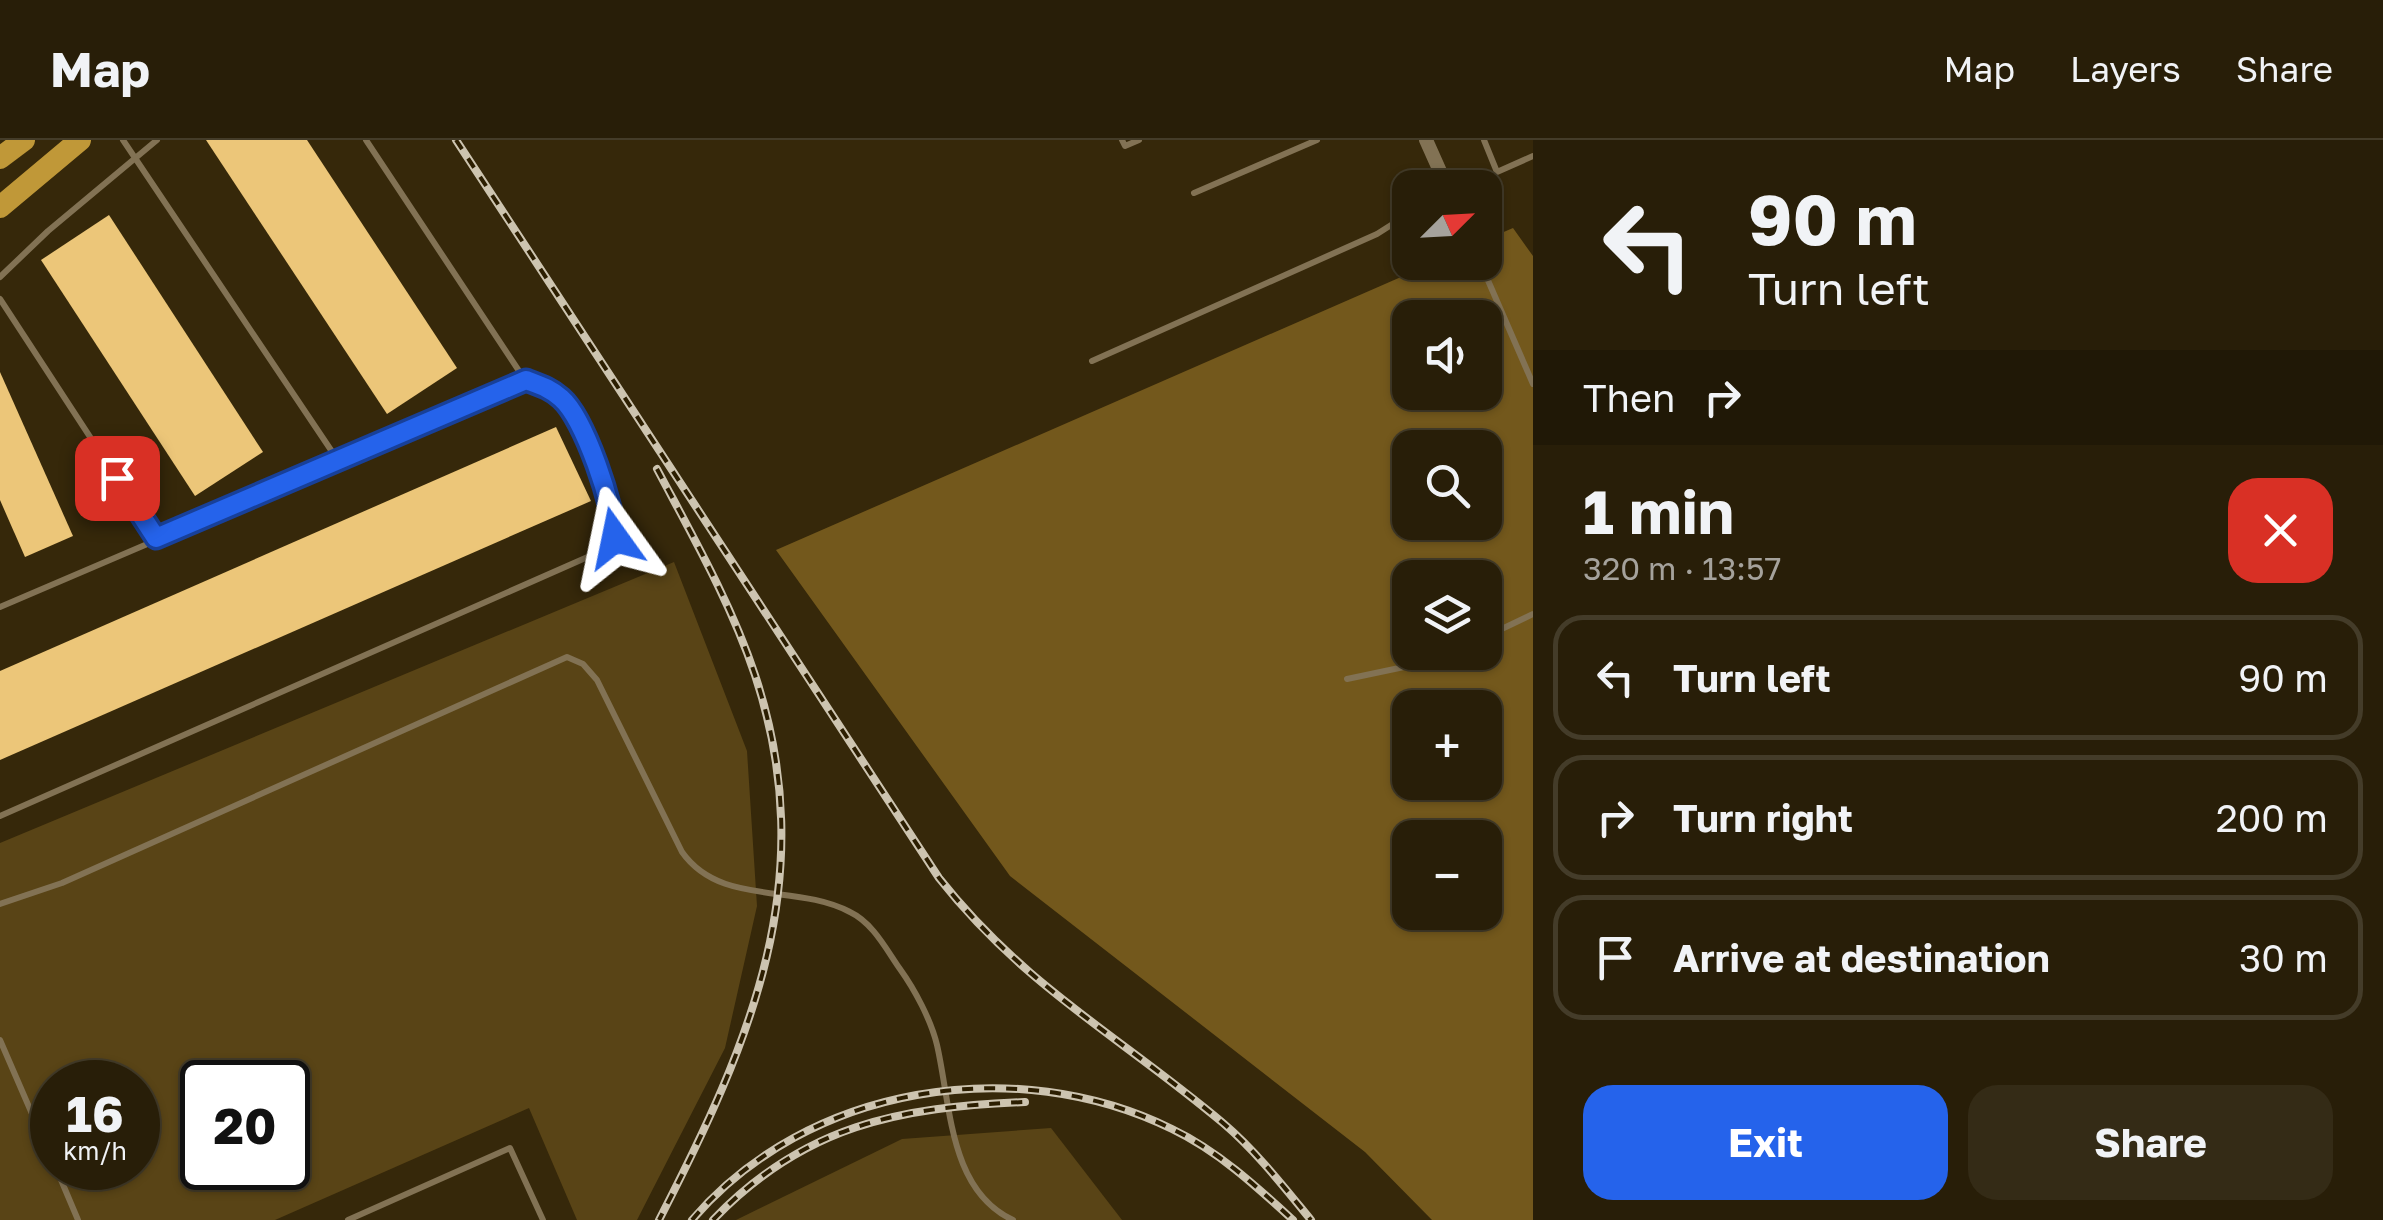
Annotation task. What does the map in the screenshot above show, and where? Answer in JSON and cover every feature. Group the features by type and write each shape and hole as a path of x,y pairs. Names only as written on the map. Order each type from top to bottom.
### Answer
{"main road":[{"path":"0,158 24,140"},
{"path":"0,207 80,140"}],"street":[{"path":"1426,140 1437,170"}],"lane":[{"path":"123,140 339,462"},
{"path":"0,278 157,140"},
{"path":"0,816 599,552 615,538 602,481 564,400 526,380 366,140"},
{"path":"1122,140 1125,146 1139,140"},
{"path":"1194,192 1318,140"},
{"path":"1484,140 1498,172 1533,156"},
{"path":"1092,361 1392,224"},
{"path":"1488,280 1533,384"},
{"path":"0,299 156,538"},
{"path":"0,607 526,380"},
{"path":"1502,629 1533,614"},
{"path":"0,904 62,883 567,658 584,664 597,680 682,852 697,874 732,888 777,893 848,910 866,923 910,983 936,1040 963,1169 990,1210 1013,1220"},
{"path":"1347,679 1392,670"},
{"path":"0,1040 30,1109"},
{"path":"348,1220 510,1148 543,1220"},
{"path":"65,1190 78,1220"}],"shaded area":[{"path":"1513,228 1533,256 1533,1220 1432,1220 1365,1152 1010,876 776,550 1394,280 1502,280 1502,233"},
{"path":"674,562 747,751 757,906 725,1048 637,1220 577,1220 529,1108 275,1220 0,1220 0,843"},
{"path":"1051,1128 1122,1220 736,1220 902,1139"}],"building":[{"path":"206,140 307,140 457,368 387,414"},
{"path":"109,215 263,452 195,496 41,260"},
{"path":"0,372 73,536 25,557 0,500"},
{"path":"556,427 591,501 0,760 0,671"}],"railway":[{"path":"456,140 939,878 1005,950 1040,981 1235,1134 1311,1220"},
{"path":"657,469 723,596 755,675 774,749 781,821 778,890 767,957 747,1023 722,1088 659,1220"},
{"path":"692,1220 739,1174 794,1138 853,1112 917,1095 982,1088 1047,1092 1111,1105 1172,1129 1221,1158 1293,1220"},
{"path":"713,1220 782,1162 856,1127 936,1109 1025,1102"}],"route":[{"path":"117,478 156,538 526,380 564,400 572,413 602,481 615,538"}]}
